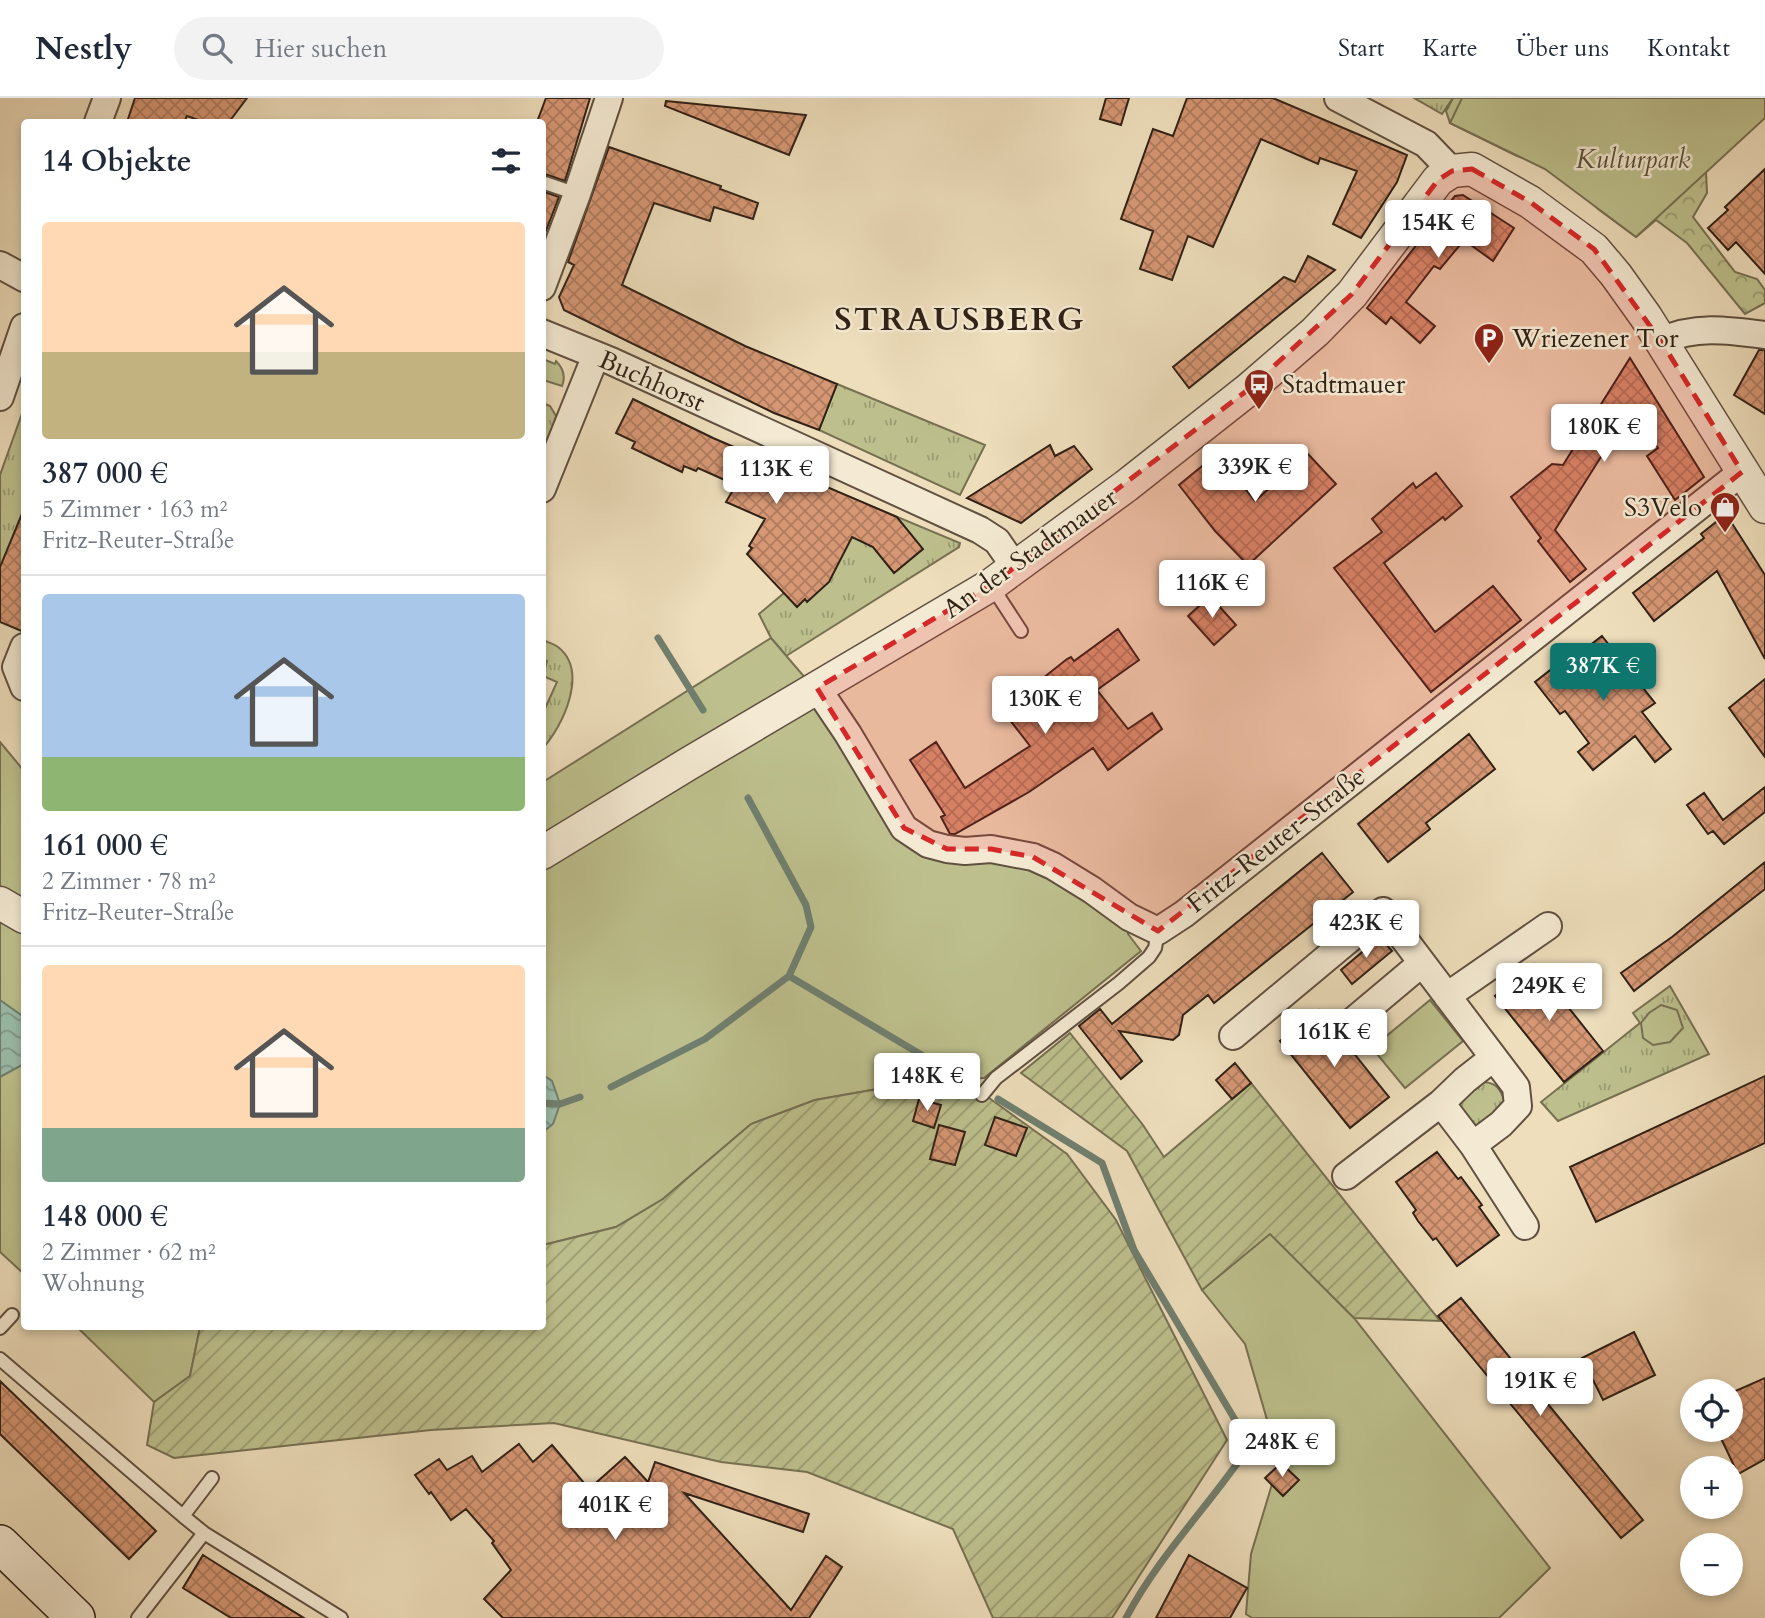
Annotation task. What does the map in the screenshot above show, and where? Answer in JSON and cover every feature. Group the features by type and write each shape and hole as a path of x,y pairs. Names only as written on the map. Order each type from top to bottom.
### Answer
{"main road":[{"path":"0,1544 76,1618"}],"street":[{"path":"99,119 107,98"},
{"path":"546,276 609,98"},
{"path":"1338,98 1426,144 1452,171 1472,169 1530,202 1594,249 1616,275 1661,341 1765,507"},
{"name":"An der Stadtmauer","path":"546,851 1003,576 1126,486 1249,389 1315,332 1352,294 1438,180 1452,171"},
{"path":"0,265 21,276"},
{"path":"1661,341 1686,331 1716,329 1765,335"},
{"name":"Buchhorst","path":"546,335 980,530 997,541 1003,576"},
{"path":"0,397 21,336"},
{"path":"546,479 596,355"},
{"name":"Fritz-Reuter-Straße","path":"1158,930 1195,905 1742,472"},
{"path":"21,654 16,667 21,680"},
{"path":"817,688 904,828 928,844 947,849 991,849 1033,858 1053,866 1129,917 1158,930"},
{"path":"0,903 21,915"},
{"path":"1233,1035 1383,911 1516,1087 1518,1106 1501,1124 1473,1145"},
{"path":"1447,996 1548,926"},
{"path":"1353,1021 1422,963"},
{"path":"1346,1176 1441,1103 1493,1058"},
{"path":"1441,1103 1473,1145 1525,1226"}],"lane":[{"path":"546,183 577,194"},
{"path":"1003,576 1021,631"},
{"path":"982,1095 996,1078 1149,957 1155,948 1158,930"},
{"path":"0,1328 12,1315"},
{"path":"0,1359 204,1533 341,1618"},
{"path":"183,1516 212,1478"},
{"path":"138,1618 204,1533"}],"highlighted area":[{"path":"1472,169 1530,202 1594,249 1661,341 1742,472 1158,931 1033,857 991,849 947,849 904,828 817,688 991,585 1249,389 1352,294 1438,180 1452,171"}],"green space":[{"path":"1414,98 1453,98 1442,114"},
{"name":"Kulturpark","path":"1453,98 1623,98 1706,172 1707,193 1693,217 1735,272 1757,279 1765,290 1765,303 1745,314 1687,243 1656,220 1636,237 1598,209 1556,168 1517,156 1450,123 1446,111"},
{"name":"Kulturpark","path":"1462,98 1765,98 1765,118 1636,237 1545,169 1450,123"},
{"path":"546,360 555,364 556,361 560,366 564,376 562,386 546,381"},
{"path":"837,384 985,445 960,495 819,430"},
{"path":"546,404 556,416 546,453"},
{"path":"21,416 21,533 19,539 13,537 0,583 0,475"},
{"path":"847,496 960,543 959,547 786,656 771,638 759,614 784,593"},
{"path":"771,638 813,687 840,748 879,787 905,828 991,849 1129,917 1128,934 1141,951 984,1078 889,1087 815,1100 751,1124 663,1199 616,1227 546,1244 546,780"},
{"path":"546,641 558,647 567,657 572,670 572,684 565,713 546,744 546,706 557,682 546,677"},
{"path":"0,742 21,767 21,1271 0,1252"},
{"path":"1670,986 1709,1054 1558,1121 1541,1102 1640,1023 1633,1013"},
{"path":"1430,1000 1463,1041 1405,1088 1372,1048"},
{"path":"1661,1005 1677,1010 1683,1028 1670,1042 1653,1045 1643,1038 1641,1023"},
{"path":"1070,1033 1143,1125 1164,1157 1251,1083 1440,1321 1354,1318 1270,1234 1202,1290 1127,1151 1021,1073"},
{"path":"1481,1082 1497,1087 1505,1102 1501,1112 1476,1127 1461,1116 1459,1110 1463,1099"},
{"path":"889,1087 989,1098 1067,1154 1116,1220 1227,1440 1112,1618 993,1618 953,1529 807,1472 721,1462 554,1423 431,1430 174,1458 147,1445 154,1402 190,1376 199,1330 546,1330 546,1244 616,1227 663,1199 751,1124 815,1100"},
{"path":"1270,1233 1354,1318 1550,1568 1499,1618 1252,1618 1246,1614 1251,1554 1279,1461 1245,1344 1202,1290"},
{"path":"80,1330 199,1330 190,1376 154,1402"}],"water":[{"path":"0,1000 21,1015 21,1066 0,1077"},
{"path":"546,1077 552,1081 560,1104 553,1124 546,1130"}],"building":[{"path":"135,98 247,98 231,119 196,119 187,116 186,119 128,119"},
{"path":"546,98 590,98 565,181 546,174 546,119 538,119"},
{"path":"1106,98 1129,98 1121,125 1100,119"},
{"path":"1187,98 1273,98 1407,155 1397,182 1361,238 1333,224 1357,171 1320,158 1318,164 1261,139 1213,247 1188,236 1172,280 1140,269 1153,231 1121,219 1153,129 1173,136"},
{"path":"666,101 806,115 789,155 665,106"},
{"path":"609,147 721,186 720,189 758,203 753,219 714,207 710,221 654,203 622,285 745,346 837,384 819,430 774,413 564,310 559,297 574,265 568,262"},
{"path":"1765,169 1765,274 1736,242 1728,250 1708,228 1728,210 1725,207"},
{"path":"546,192 559,197 546,231"},
{"path":"1463,195 1514,228 1493,261 1464,240 1440,269 1434,266 1406,302 1435,326 1420,343 1391,317 1386,324 1367,308 1455,196"},
{"path":"1308,256 1335,270 1189,388 1173,367 1284,277 1295,282"},
{"path":"1759,350 1765,350 1765,414 1734,395"},
{"path":"1630,358 1704,477 1675,500 1647,456 1658,448 1631,409 1555,530 1586,569 1570,582 1538,541 1541,538 1511,497 1552,464 1563,465"},
{"path":"633,399 713,438 897,517 923,549 894,573 873,547 852,537 829,582 807,602 805,599 797,607 747,554 765,519 726,502 736,485 698,468 696,471 684,466 682,472 632,448 635,442 616,433"},
{"path":"1050,445 1055,456 1074,446 1092,469 1021,523 967,498"},
{"path":"1217,454 1255,501 1308,454 1336,484 1248,565 1215,531 1179,485"},
{"path":"1436,473 1462,506 1445,520 1443,517 1384,563 1435,632 1493,586 1521,620 1431,692 1334,568 1382,532 1372,519 1413,483 1416,488"},
{"path":"1726,514 1765,575 1765,659 1717,571 1654,621 1633,593 1704,538 1701,534"},
{"path":"21,516 21,631 0,622 0,567"},
{"path":"1210,596 1236,625 1214,645 1188,616"},
{"path":"1118,629 1139,660 1097,690 1128,729 1152,713 1162,729 1108,770 1093,748 1029,792 955,834 950,834 941,817 945,815 910,760 936,742 965,788 1030,746 1006,715 1012,710 1009,705 1067,659 1071,657 1074,661"},
{"path":"1602,636 1655,703 1642,712 1671,749 1655,762 1635,736 1593,770 1578,752 1589,743 1565,711 1560,714 1535,682 1572,653 1575,657"},
{"path":"1765,679 1765,757 1729,708"},
{"path":"1469,734 1495,769 1426,823 1430,829 1388,862 1358,824"},
{"path":"1765,787 1765,812 1724,844 1713,831 1708,834 1687,805 1704,793 1723,820"},
{"path":"1322,853 1353,892 1214,1003 1208,995 1183,1015 1179,1035 1173,1040 1119,1031 1142,1061 1121,1079 1079,1026 1100,1009 1112,1024"},
{"path":"1765,862 1765,889 1634,991 1621,973 1672,937"},
{"path":"1380,937 1392,951 1352,984 1341,970"},
{"path":"1534,964 1603,1051 1564,1082 1495,996"},
{"path":"1319,1010 1389,1097 1350,1128 1280,1041"},
{"path":"1235,1063 1251,1083 1232,1099 1216,1080"},
{"path":"1765,1076 1765,1143 1596,1222 1570,1167"},
{"path":"919,1099 941,1105 934,1128 913,1121"},
{"path":"995,1117 1027,1128 1016,1156 985,1145"},
{"path":"939,1125 965,1132 955,1165 930,1159"},
{"path":"1437,1152 1458,1179 1461,1177 1482,1205 1479,1207 1499,1235 1457,1266 1436,1238 1433,1240 1418,1221 1413,1213 1416,1210 1396,1182"},
{"path":"1461,1298 1643,1520 1621,1538 1438,1316"},
{"path":"1634,1332 1655,1375 1603,1400 1582,1358"},
{"path":"1765,1378 1765,1459 1743,1471 1743,1456 1729,1456 1723,1442 1743,1442 1743,1388"},
{"path":"0,1381 156,1531 129,1559 0,1434"},
{"path":"519,1444 533,1462 552,1445 589,1489 625,1457 648,1482 655,1462 809,1514 803,1532 684,1493 791,1610 826,1556 842,1567 809,1618 503,1618 484,1599 511,1570 492,1543 494,1541 466,1509 451,1520 415,1475 439,1459 447,1470 472,1456 482,1472"},
{"path":"1281,1463 1299,1480 1283,1496 1265,1478"},
{"path":"203,1555 304,1618 231,1618 183,1588"},
{"path":"1189,1555 1247,1588 1230,1618 1156,1618"}],"waterway":[{"path":"658,638 703,710"},
{"path":"748,798 806,905 811,927 789,976"},
{"path":"611,1087 705,1039 789,976 972,1085"},
{"path":"546,1103 560,1104 580,1097"},
{"path":"998,1099 1102,1163 1134,1250 1250,1445 1169,1551 1126,1618"}],"place":[{"name":"Wriezener Tor","path":"1489,365"},
{"name":"Stadtmauer","path":"1259,411"},
{"name":"S3Velo","path":"1725,534"}],"district":[{"name":"STRAUSBERG","path":"960,319"}]}
